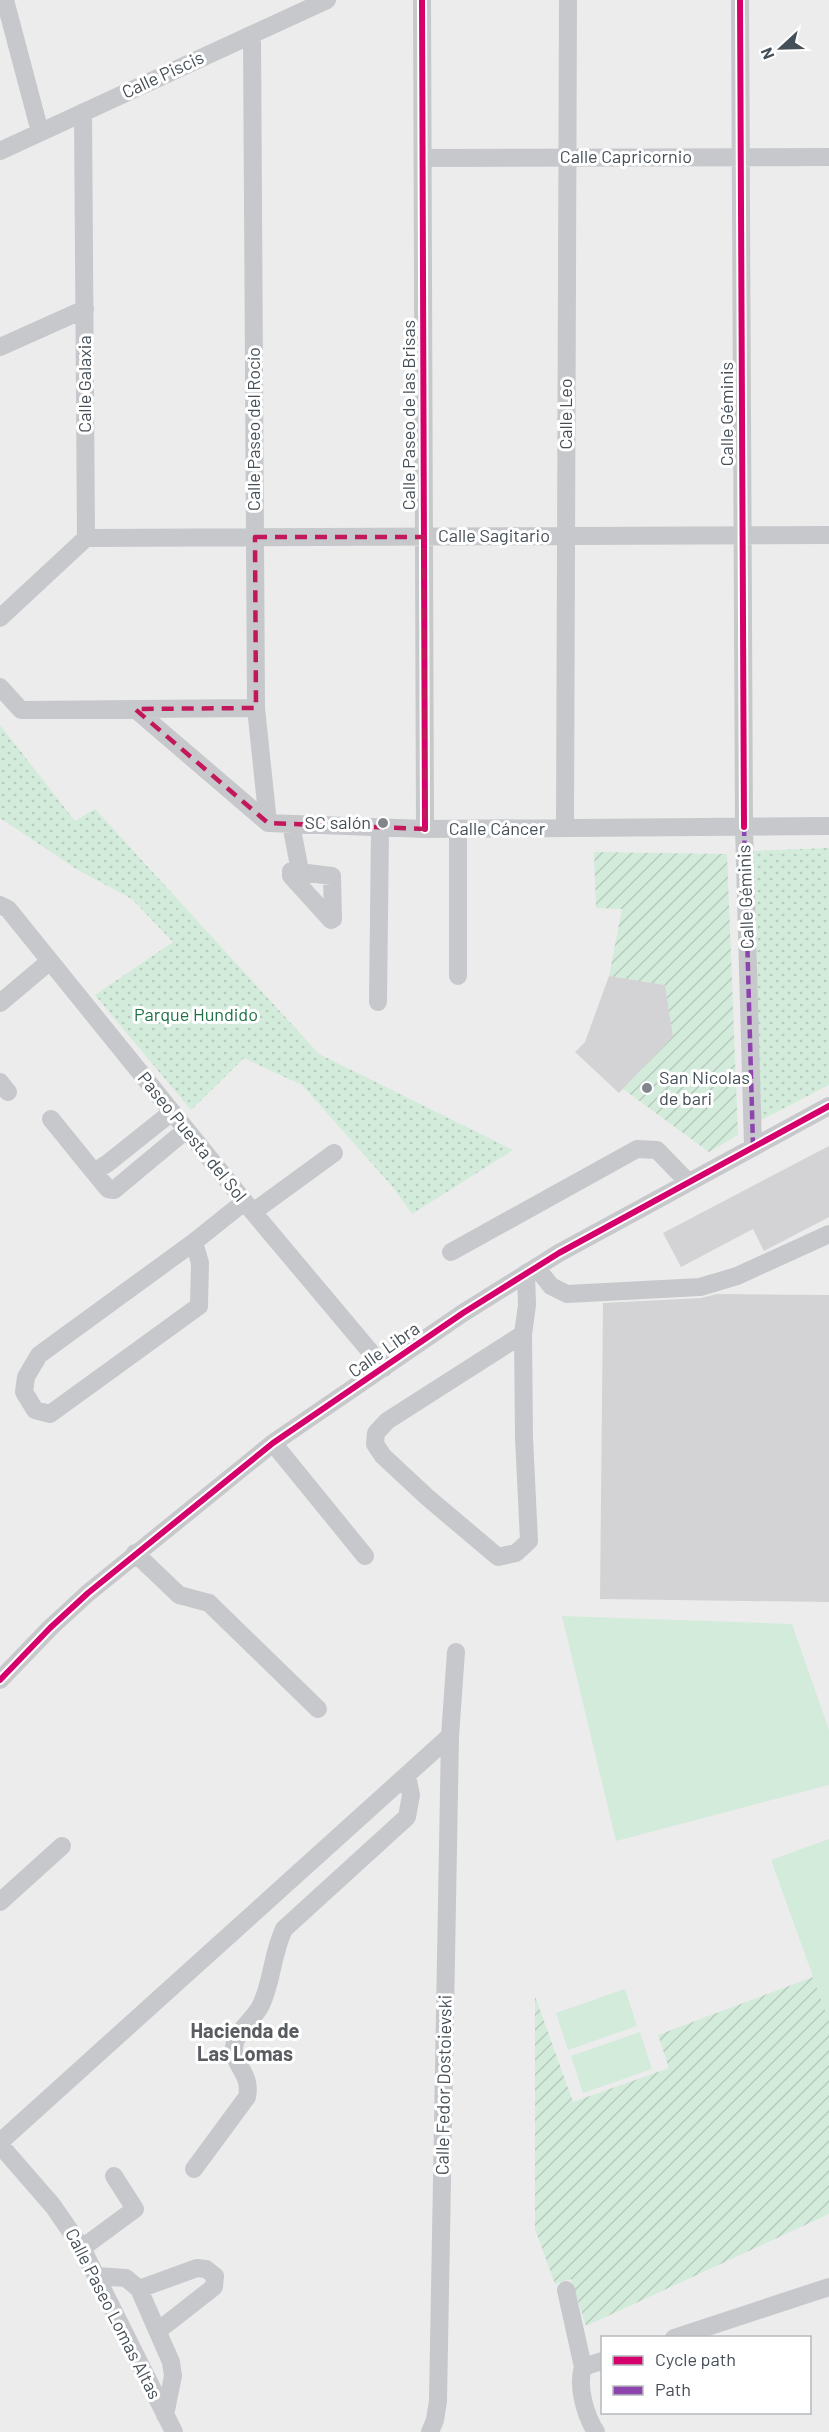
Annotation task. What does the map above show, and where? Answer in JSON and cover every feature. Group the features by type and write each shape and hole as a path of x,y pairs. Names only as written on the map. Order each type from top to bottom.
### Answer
{"street":[{"path":"5,0 40,132"},
{"name":"Calle Piscis","path":"0,151 327,0"},
{"name":"Calle Paseo de las Brisas","path":"422,0 425,830"},
{"name":"Calle Leo","path":"565,828 568,0"},
{"name":"Calle Géminis","path":"740,0 744,827 753,1146"},
{"name":"Calle Paseo del Rocío","path":"252,35 256,708 268,823"},
{"name":"Calle Galaxia","path":"83,112 86,538"},
{"name":"Calle Capricornio","path":"423,158 829,157"},
{"path":"0,347 85,309"},
{"name":"Calle Sagitario","path":"86,538 829,535"},
{"path":"0,618 86,538"},
{"path":"0,687 21,710 256,708"},
{"path":"135,709 268,823"},
{"name":"Calle Cáncer","path":"268,823 425,830 829,826"},
{"path":"291,824 300,871"},
{"path":"378,1002 380,828"},
{"path":"458,829 458,976"},
{"name":"Paseo Puesta del Sol","path":"0,905 8,909 249,1207 384,1368"},
{"path":"0,1003 50,961"},
{"name":"Calle Libra","path":"0,1680 50,1628 135,1553 273,1443 531,1270 829,1106"},
{"path":"94,1172 172,1112"},
{"path":"51,1119 108,1190 114,1190 186,1130"},
{"path":"451,1252 637,1149 657,1150 688,1182"},
{"path":"194,1242 200,1263 199,1306 50,1414 35,1410 24,1392 26,1377 39,1356 194,1242 334,1153"},
{"path":"531,1270 551,1286 567,1294 700,1287 737,1276 829,1234"},
{"path":"523,1334 387,1422 376,1433 375,1444 383,1456 498,1557 516,1553 529,1541 524,1438 523,1334 531,1270"},
{"path":"273,1443 364,1556"},
{"path":"135,1553 179,1595 210,1603 318,1708"},
{"name":"Calle Fedor Dostoievski","path":"429,2432 435,2420 438,2401 450,1736 456,1652"},
{"path":"0,2143 450,1736"},
{"path":"194,2169 247,2097 249,2085 234,2051 236,2039 261,2005 277,1942 284,1929 407,1817 411,1795 407,1776"},
{"path":"0,1902 62,1846"},
{"name":"Calle Paseo Lomas Altas","path":"0,2143 53,2206 82,2248 174,2432"},
{"path":"82,2248 135,2209 114,2176"},
{"path":"139,2289 197,2268 206,2269 215,2276 214,2287 159,2330"},
{"path":"97,2276 126,2278 139,2289 159,2330 171,2362 173,2376 165,2415"},
{"path":"678,2336 829,2287"},
{"path":"566,2290 583,2367 579,2379 596,2432"},
{"path":"583,2367 601,2362"}],"highlighted area":[{"path":"255,537 424,537 425,829 268,823 135,709 256,708"}],"green space":[{"name":"Parque Hundido","path":"0,725 75,821 95,809 319,1054 513,1150 412,1214 392,1186 302,1085 244,1058 191,1110 95,995 173,942 132,899 78,870 0,818"},
{"path":"829,848 829,1085 761,1120 751,851"},
{"path":"594,852 727,854 738,1135 709,1152 623,1089 673,1036 665,985 609,976 622,909 596,908"},
{"path":"562,1616 792,1624 829,1730 829,1785 616,1841"},
{"path":"829,1839 829,2021 771,1860"},
{"path":"813,1977 829,2021 829,2214 586,2326 571,2279 555,2284 535,2229 535,1996 573,2102 669,2068 658,2035"},
{"path":"625,1989 637,2026 568,2050 556,2013"},
{"path":"640,2032 652,2069 583,2093 571,2056"}],"building":[{"path":"609,976 665,985 673,1036 619,1093 575,1052 585,1042"},
{"path":"829,1146 829,1217 764,1251 753,1229 681,1267 663,1233"},
{"path":"717,1294 829,1295 829,1602 600,1599 603,1303 701,1298"}],"marked path":[{"path":"744,827 753,1146"}],"cycle path":[{"path":"422,0 425,829"},
{"path":"740,0 744,827"},
{"path":"0,1680 50,1628 88,1593 273,1443 463,1313 559,1253 829,1106"}],"place":[{"name":"SC salón","path":"383,823"},
{"name":"San Nicolas de bari","path":"647,1088"}],"district":[{"name":"Hacienda de Las Lomas","path":"245,2042"}]}
